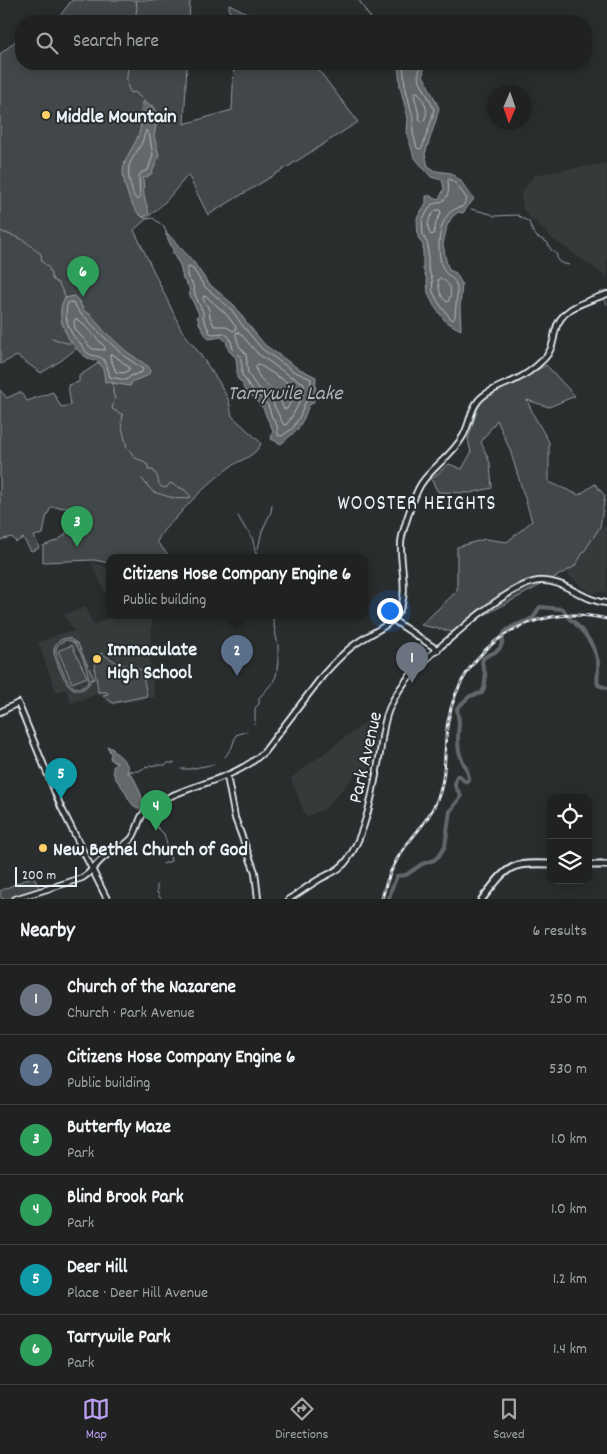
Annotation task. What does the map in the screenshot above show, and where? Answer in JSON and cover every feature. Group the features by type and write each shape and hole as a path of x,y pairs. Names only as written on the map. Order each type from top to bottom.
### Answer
{"main road":[{"path":"89,863 128,842 134,834 141,816 154,805 185,790 227,776 258,758 333,664 354,645 393,620 404,598 401,542 409,514 421,484 460,441 467,429 473,407 477,401 493,389 523,376 544,359 551,348 557,323 566,312 607,294"},
{"name":"Park Avenue","path":"289,899 338,869 348,860 362,828 373,792 384,726 389,709 397,693 410,675 486,609 518,588 532,583 547,581 559,583 594,600 607,603"},
{"path":"393,620 438,650"},
{"path":"0,712 18,704 61,807 107,899"},
{"path":"230,793 232,778 239,770"},
{"path":"227,776 235,818 255,872 258,899"},
{"path":"82,878 105,856"},
{"path":"482,899 508,869 522,864 547,864"},
{"path":"592,865 607,865"},
{"path":"15,899 95,875"}],"shaded area":[{"path":"72,0 190,0 189,15 61,15"},
{"path":"229,4 253,15 230,15"},
{"path":"15,42 15,70 187,70 184,124 232,110 234,70 319,70 358,122 208,215 188,175 166,201 134,230 181,329 219,382 229,401 232,416 261,444 251,455 230,467 208,485 163,532 157,542 167,554 106,554 106,562 94,560 43,562 43,546 65,535 69,508 51,507 46,518 43,534 34,536 39,548 31,551 23,538 16,542 12,537 0,540 0,390 7,398 20,392 27,401 53,392 61,407 71,405 68,385 79,382 79,376 100,362 78,347 41,373 17,356 0,364 0,54"},
{"path":"607,163 607,280 604,275 553,239 523,210 521,193 535,175"},
{"path":"546,365 575,396 549,407 527,400 549,442 549,482 579,495 595,484 605,496 600,527 574,567 453,632 421,625 457,591 457,547 485,539 507,542 532,521 510,450 497,420 481,442 490,463 492,488 470,493 438,492 431,479 449,464 462,469 471,453 468,439 480,401"},
{"path":"607,525 607,592 591,593 569,576 555,545 579,542"},
{"name":"Immaculate High School","path":"91,562 106,567 106,594"},
{"name":"Immaculate High School","path":"86,607 93,625 107,619 152,619 150,662 155,697 112,705 98,694 71,703 66,689 56,692 38,642 74,631 64,615"},
{"path":"65,638 69,638 78,644 94,679 91,679 87,686 79,690 74,689 66,682 54,654 56,645","holes":["66,640 73,642 76,646 86,668 88,682 81,688 73,687 69,683 57,657 57,646"]},
{"path":"72,645 87,677 72,683 58,651"},
{"path":"101,653 119,664 142,670 147,696 113,703 103,695 108,694 107,692 98,692 95,668"},
{"path":"367,721 380,736 375,767 358,772 324,809 306,817 291,778"},
{"path":"33,876 40,889 8,899 2,899 0,891"}],"water":[{"path":"399,70 424,70 423,75 439,108 425,154 428,166 436,171 451,173 460,180 474,199 463,213 458,212 452,217 447,226 443,244 449,270 456,273 462,284 461,330 446,322 434,306 428,293 427,280 423,269 423,245 418,237 417,218 426,203 426,196 431,196 435,199 440,198 444,188 442,180 431,177 414,157 407,133 408,119 400,86"},
{"path":"142,103 153,106 156,112 157,121 154,136 159,155 152,173 143,178 144,196 149,213 143,217 134,208 125,186 123,171 125,161 140,130"},
{"name":"Tarrywile Lake","path":"166,232 193,261 208,283 235,306 265,345 296,367 316,377 313,403 309,405 297,430 281,444 271,439 273,430 263,408 247,393 243,384 237,378 236,358 229,351 226,341 221,337 209,339 202,329 197,316 199,314 190,296 189,287 183,279 180,265 173,254"},
{"path":"74,296 84,311 90,314 104,331 127,352 149,367 150,372 147,376 133,381 130,386 105,382 101,365 96,360 94,361 86,357 72,344 63,325 61,306 65,298"},
{"path":"107,746 124,760 129,767 127,771 132,771 127,773 131,774 136,782 145,809 134,806 116,780 113,767 117,762 113,762 110,758 111,754"}],"waterway":[{"path":"136,0 136,15"},
{"path":"359,0 368,15"},
{"path":"128,70 127,82 131,93 135,92 145,102"},
{"path":"471,209 494,216 517,215 529,222 537,237 547,242 551,250 556,253 558,261 569,265"},
{"path":"143,217 147,219 153,218 164,227 166,232"},
{"path":"0,230 23,240 41,254 42,262 48,267 52,279 59,284 66,299"},
{"path":"605,300 607,304"},
{"path":"52,338 70,343"},
{"path":"113,382 115,399 112,409 123,415 122,421"},
{"path":"121,423 127,448 135,458 148,465 148,470 153,470 160,485 166,488 170,483 185,490 191,497 182,499 153,492 142,479"},
{"path":"257,554 262,531 271,512 272,505"},
{"path":"238,516 246,530 250,532 256,554"},
{"path":"389,899 397,876 406,875 422,864 434,860 445,846 450,811 461,797 455,787 455,781 457,776 460,776 467,782 469,780 468,772 458,747 459,723 457,708 470,696 482,693 485,686 485,672 482,661 486,656 499,649 506,631 532,619 540,607 563,609 590,641 597,656 598,685 607,688"},
{"path":"254,724 255,708 259,704 259,698 276,676 278,646 273,619"},
{"path":"225,757 232,747 236,735 247,731"},
{"path":"132,771 139,771 155,765 174,763"},
{"path":"181,769 215,764"},
{"path":"148,812 157,827 164,834 168,848"},
{"path":"163,864 171,861 169,851"},
{"path":"157,885 157,892 161,899"}],"railway":[{"path":"382,899 388,878 397,859 427,819 437,800 443,781 448,721 456,694 468,670 485,651 505,635 527,623 552,617 579,615 607,619"}],"place":[{"name":"Middle Mountain","path":"46,115"},
{"name":"Tarrywile Park","path":"83,297"},
{"name":"Butterfly Maze","path":"77,547"},
{"name":"Immaculate High School","path":"97,659"},
{"name":"Citizens Hose Company Engine 6","path":"237,676"},
{"name":"Church of the Nazarene","path":"412,683"},
{"name":"Deer Hill","path":"61,799"},
{"name":"Blind Brook Park","path":"156,831"},
{"name":"New Bethel Church of God","path":"43,848"}],"district":[{"name":"WOOSTER HEIGHTS","path":"417,502"}]}
